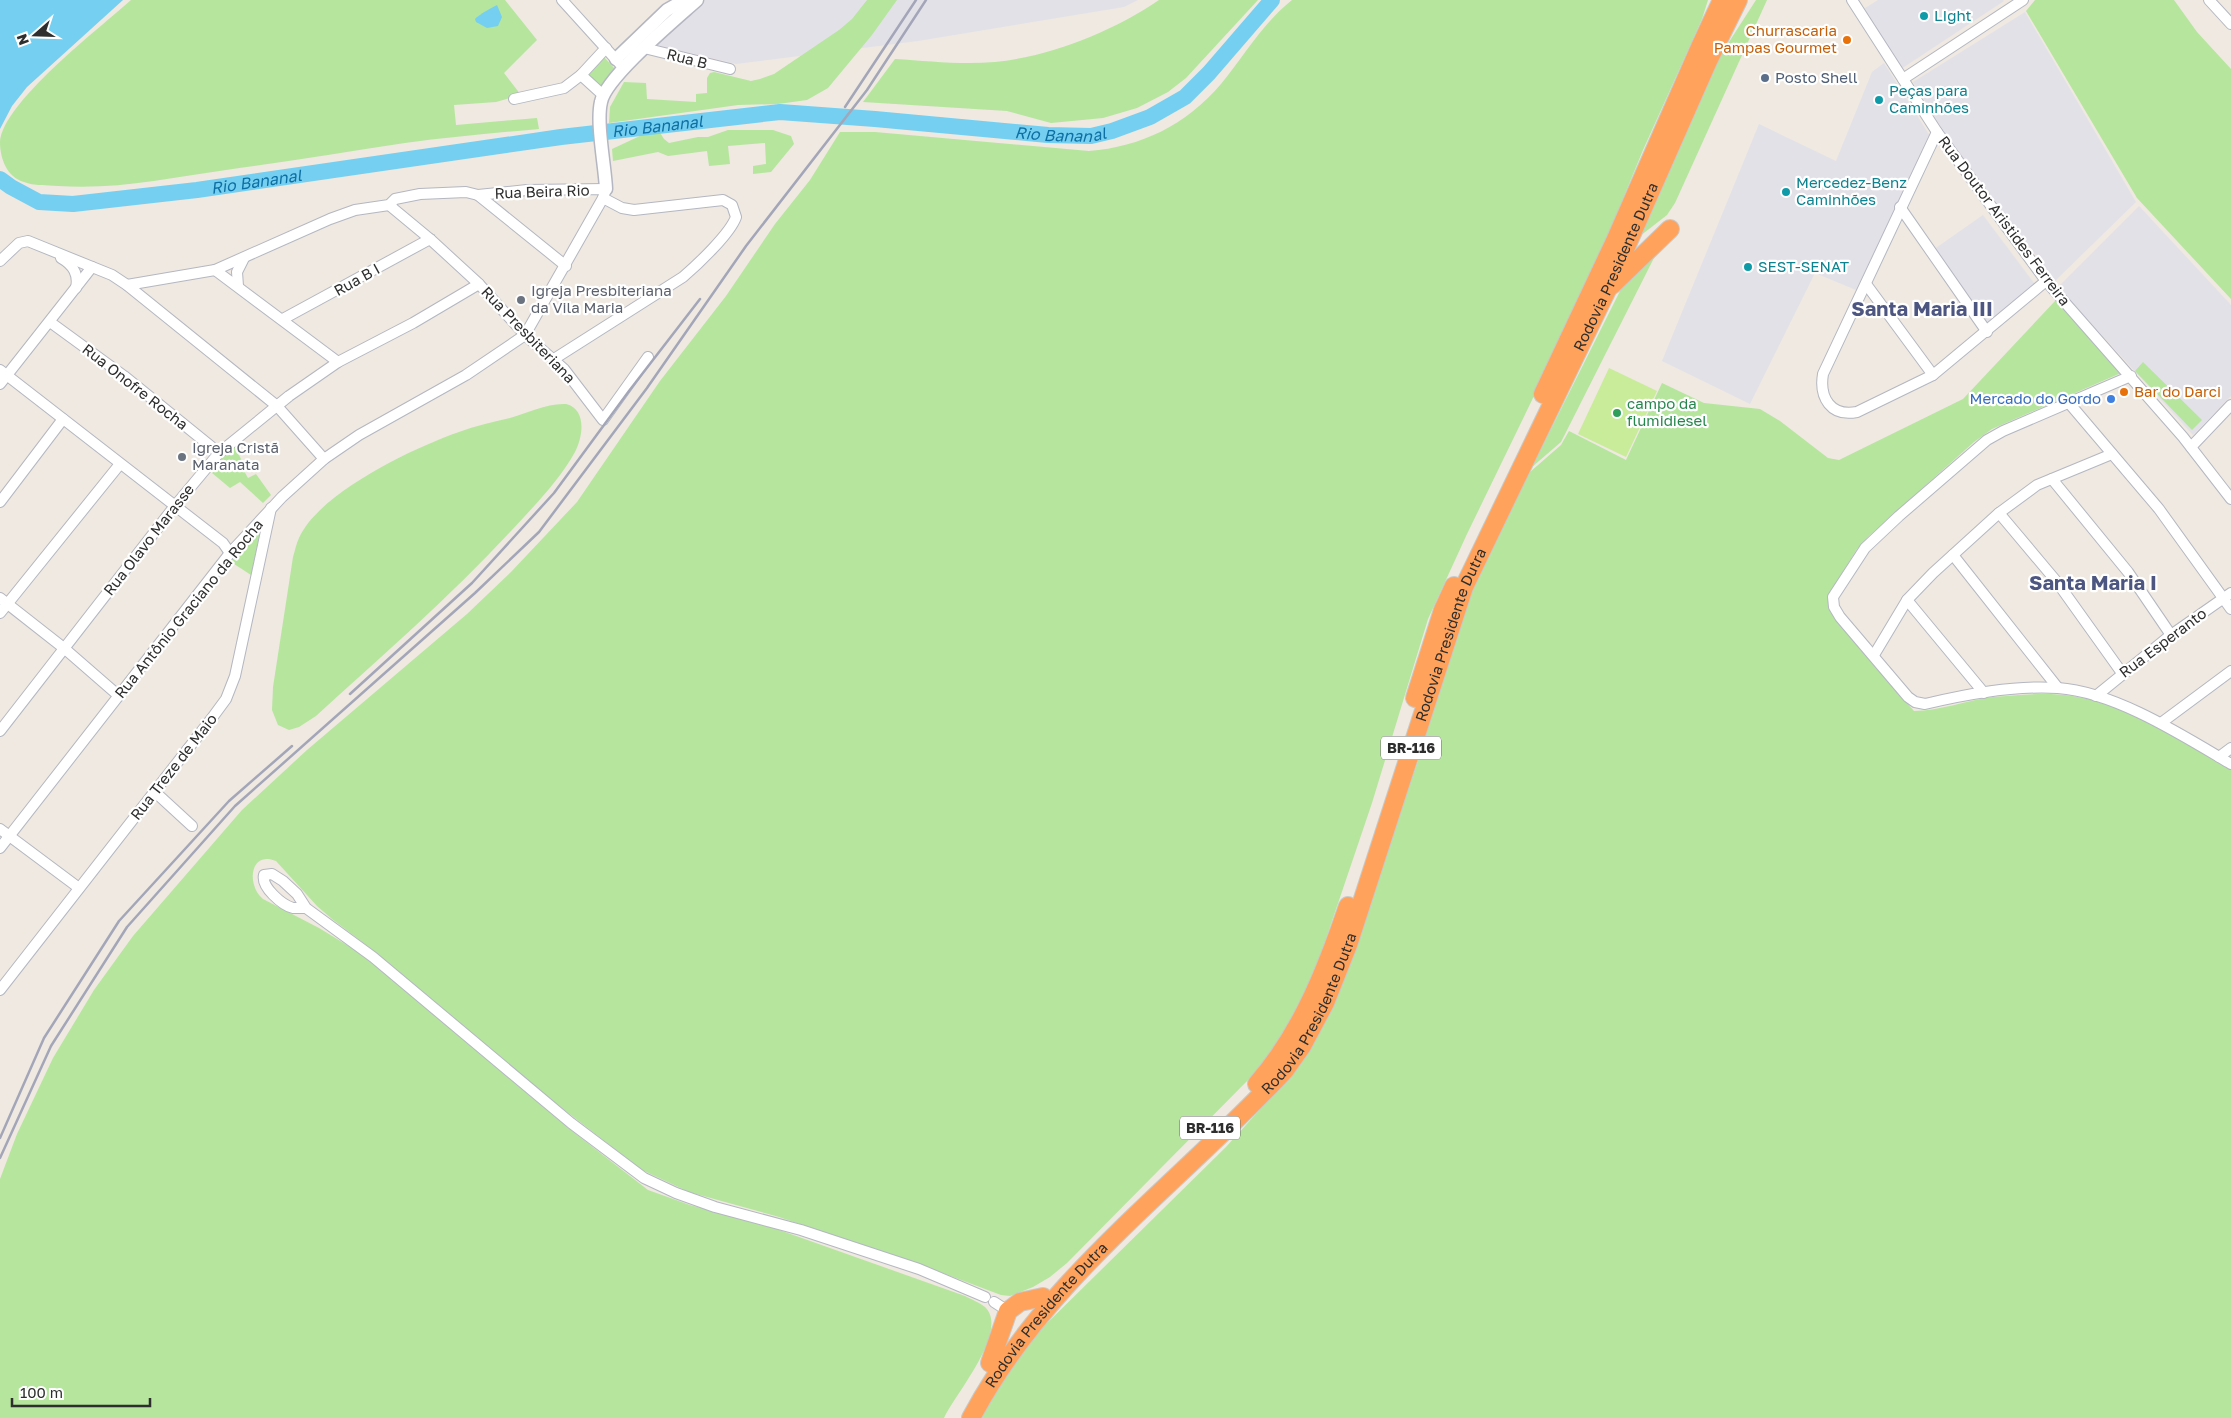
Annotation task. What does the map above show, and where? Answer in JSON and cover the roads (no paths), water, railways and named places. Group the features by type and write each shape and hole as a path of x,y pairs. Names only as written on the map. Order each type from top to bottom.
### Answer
{"highway":[{"path":"1704,54 1712,0"},
{"name":"Rodovia Presidente Dutra","path":"971,1418 1013,1351 1051,1304 1100,1252 1267,1090 1285,1070 1302,1046 1325,1003 1348,945 1464,588 1606,290 1704,54 1722,0"},
{"name":"Rodovia Presidente Dutra","path":"958,1418 990,1363 1043,1297 1118,1218 1253,1087 1271,1067 1301,1021 1321,981 1340,930 1387,792 1443,610 1481,524 1704,54 1738,0"},
{"path":"1704,54 1751,0"},
{"path":"1606,290 1670,229"},
{"path":"990,1363 995,1304 1020,1302 1043,1297"}],"street":[{"path":"562,0 620,64"},
{"path":"620,64 644,48 696,0"},
{"path":"554,360 683,277 701,262 732,225 736,217 732,206 722,200 634,210 622,208 605,194 600,114 603,95 620,64 667,10 681,2 696,0"},
{"name":"Rua Doutor Aristides Ferreira","path":"1852,0 1937,132 2046,282 2191,446 2231,498"},
{"path":"1903,79 2022,0"},
{"path":"2209,0 2231,24"},
{"path":"514,99 560,89 581,75 606,48"},
{"name":"Rua B","path":"644,48 730,69"},
{"path":"581,75 603,95"},
{"path":"1937,132 1900,207 1823,374 1823,390 1829,404 1839,412 1857,412 1933,375 2046,282"},
{"name":"Rua Beira Rio","path":"478,195 526,190 605,194"},
{"path":"127,284 215,270 330,219 355,210 389,205 395,199 426,193 466,192 478,195 566,266"},
{"name":"Rua Antônio Graciano da Rocha","path":"0,848 230,553 272,507 324,459 405,408 466,375 526,335 605,194"},
{"name":"Rua Presbiteriana","path":"389,205 479,284 526,335 564,369 603,420 648,357"},
{"path":"1900,207 1987,332"},
{"name":"Rua B I","path":"283,319 430,239"},
{"path":"0,261 22,241 28,241 71,265 77,277 76,288"},
{"path":"38,246 127,284 277,406 324,459"},
{"path":"238,286 237,272 244,258"},
{"path":"0,384 4,372 50,322 92,268"},
{"path":"215,270 338,362"},
{"name":"Rua Olavo Marasse","path":"0,731 174,507 219,453 277,406 338,362 413,323 479,284"},
{"path":"1866,284 1933,375"},
{"name":"Rua Onofre Rocha","path":"50,322 124,376 219,453"},
{"path":"4,372 174,507 223,543 230,553"},
{"path":"2131,376 2003,430 1987,440 1873,539 1838,588 1833,600 1836,611 1908,697 1915,702 1925,704 1984,692 2058,688 2096,696 2161,723 2231,764"},
{"path":"2069,402 2159,509 2227,596 2231,609"},
{"path":"2191,446 2231,405"},
{"path":"0,502 63,419"},
{"path":"1874,655 1907,600 1999,514 2024,494 2052,478 2112,454"},
{"path":"0,613 4,600 120,464"},
{"path":"2052,478 2128,572 2171,635"},
{"name":"Rua Treze de Maio","path":"0,990 226,699 232,685 272,507"},
{"path":"1999,514 2057,582 2122,673"},
{"path":"1953,555 2058,688"},
{"name":"Rua Esperanto","path":"2096,696 2171,635 2227,596"},
{"path":"4,600 119,696"},
{"path":"1907,600 1984,692"},
{"path":"2161,723 2231,671"},
{"path":"2219,757 2231,748"},
{"path":"155,792 192,826"},
{"path":"0,829 79,888"},
{"path":"306,908 373,957 571,1123 644,1178 676,1194 700,1202 801,1230 919,1269 995,1304"}],"water":[{"path":"0,0 123,0 27,87 12,106 0,129"},
{"path":"497,5 502,17 498,26 487,28 476,22 475,19 477,17"}],"waterway":[{"name":"Rio Bananal","path":"0,179 39,202 73,204 197,190 561,137 780,112 1048,135 1091,136 1112,131 1150,117 1185,97 1209,73 1272,0"}],"railway":[{"path":"845,107 916,0"},
{"path":"0,1158 51,1046 127,927 235,806 475,593 539,532 647,388 746,246 867,90 926,0"},
{"path":"350,694 472,583 554,493 700,299"},
{"path":"0,1138 44,1038 119,921 229,801 292,746"}],"place":[{"name":"LIght","path":"1924,16"},
{"name":"Churrascaria Pampas Gourmet","path":"1847,40"},
{"name":"Posto Shell","path":"1765,78"},
{"name":"Peças para Caminhões","path":"1879,100"},
{"name":"Mercedez-Benz Caminhões","path":"1786,192"},
{"name":"SEST-SENAT","path":"1748,267"},
{"name":"Igreja Presbiteriana da Vila Maria","path":"521,300"},
{"name":"Bar do Darci","path":"2124,392"},
{"name":"Mercado do Gordo","path":"2111,399"},
{"name":"campo da flumidiesel","path":"1617,413"},
{"name":"Igreja Cristã Maranata","path":"182,457"}],"district":[{"name":"Santa Maria III","path":"1922,309"},
{"name":"Santa Maria I","path":"2093,583"}]}
